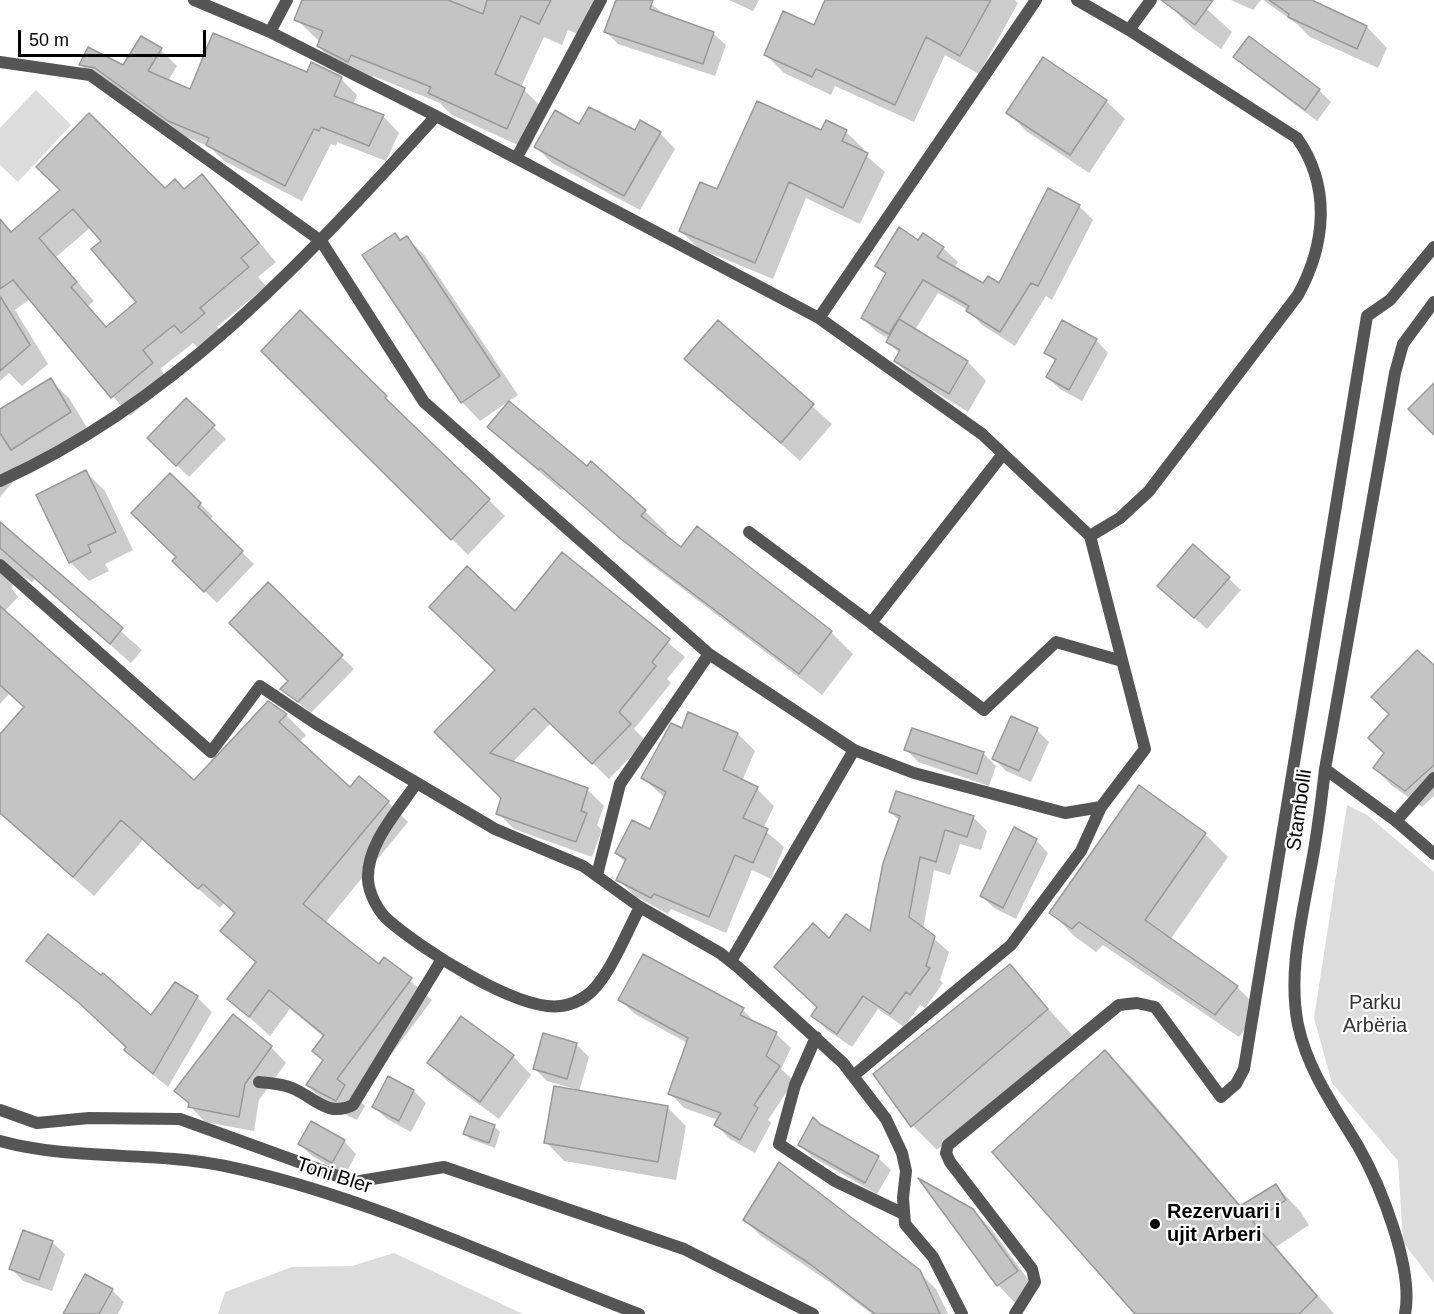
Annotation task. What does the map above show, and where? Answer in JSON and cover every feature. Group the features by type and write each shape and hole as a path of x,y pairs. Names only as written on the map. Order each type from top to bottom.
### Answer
{"street":[{"path":"194,0 270,32 517,157 819,318 982,434 1090,536 1145,749 1101,807 1081,851 1011,945 853,1076"},
{"path":"270,32 287,0"},
{"path":"517,157 601,0"},
{"path":"819,318 1036,0"},
{"path":"1077,0 1129,30 1297,138 1308,153 1318,177 1321,196 1320,219 1313,260 1298,295 1149,491 1119,518 1090,536"},
{"path":"1129,30 1151,0"},
{"path":"0,62 90,75 321,241 424,402 709,654 855,750 914,773 1065,813 1101,807"},
{"path":"0,481 40,463 110,423 218,340 321,241 436,116"},
{"path":"1015,1314 1035,1282 1032,1269 950,1162 946,1153 948,1145 1119,1005 1137,1003 1155,1007 1221,1096 1236,1084 1244,1069 1367,316 1390,300 1434,247"},
{"name":"Stambolli","path":"1405,1314 1408,1298 1405,1274 1391,1223 1359,1148 1305,1056 1293,994 1297,951 1317,834 1325,769 1396,366 1409,333 1434,302"},
{"path":"871,623 1003,454"},
{"path":"749,532 984,710 1056,642 1122,661"},
{"path":"0,566 211,752 260,686 315,723 510,837 570,860 597,875 640,907 731,961 816,1037 853,1076 886,1119 902,1153 906,1184 903,1198 905,1224 933,1257 962,1314"},
{"path":"597,875 620,784 709,654"},
{"path":"731,961 855,750"},
{"path":"1325,769 1396,821 1434,854"},
{"path":"1396,821 1434,778"},
{"path":"416,784 383,832 369,866 368,880 371,896 387,919 442,958 511,996 560,1006 587,996 596,986 640,907"},
{"path":"260,1082 291,1087 323,1107 344,1110 353,1105 442,958"},
{"path":"816,1037 795,1085 779,1144 835,1181 904,1214"},
{"path":"0,1110 37,1123 89,1118 180,1119 354,1182 444,1167 684,1249 813,1314"},
{"name":"Toni Bler","path":"0,1142 78,1153 157,1157 212,1165 278,1179 403,1219 639,1314"}],"green space":[{"path":"36,90 71,125 18,182 0,165 0,128"},
{"name":"Parku Arbëria","path":"1347,805 1367,815 1434,872 1434,1283 1403,1242 1398,1161 1332,1083 1314,1018"},
{"path":"394,1253 523,1314 218,1314 225,1292 292,1267 352,1266"}],"building":[{"path":"302,0 448,0 483,14 487,0 551,0 539,24 521,16 495,74 525,88 507,129 428,93 431,87 351,55 348,62 317,46 323,31 294,20"},
{"path":"616,0 653,0 650,9 714,32 703,64 604,32"},
{"path":"825,0 991,0 960,56 926,37 895,105 816,69 812,77 764,55 783,11 814,25"},
{"path":"1161,0 1213,0 1195,25"},
{"path":"1269,0 1312,0 1367,26 1357,49 1288,17 1289,14"},
{"path":"213,33 307,72 311,62 342,77 334,96 384,115 369,146 321,127 319,131 314,129 285,186 206,145 209,138 168,121 95,68 79,65 88,47 123,65 141,36 162,48 148,71 190,89"},
{"path":"1249,36 1320,89 1305,110 1233,57"},
{"path":"1043,57 1107,100 1070,155 1006,113"},
{"path":"757,101 821,130 826,120 847,130 842,141 868,153 843,208 789,182 755,263 679,231 700,182 717,189"},
{"path":"589,107 635,130 640,120 661,132 624,196 534,147 555,110 579,124"},
{"path":"89,113 165,188 175,179 184,189 202,174 259,243 241,258 249,267 200,308 205,313 181,333 174,325 143,350 153,363 111,398 13,280 0,289 0,219 11,232 60,190 36,167","holes":["73,209 101,241 91,249 136,302 106,327 71,287 77,282 39,238"]},
{"path":"1048,188 1080,205 1038,286 1031,283 1000,332 966,311 969,306 923,280 889,334 861,318 886,273 875,266 899,227 918,240 923,233 944,247 937,257 983,283 988,276 999,283"},
{"path":"395,233 400,240 407,236 500,376 461,403 362,255"},
{"path":"0,296 30,345 0,371"},
{"path":"300,310 387,396 385,398 490,499 451,540 261,351"},
{"path":"899,319 968,361 949,394 894,361 900,350 886,342"},
{"path":"718,320 814,404 781,443 684,359"},
{"path":"1062,320 1097,339 1069,390 1046,377 1056,359 1044,353"},
{"path":"51,378 71,412 11,450 0,433 0,409"},
{"path":"1434,383 1434,435 1408,409"},
{"path":"186,398 215,425 176,466 147,438"},
{"path":"509,401 587,466 591,461 646,510 641,516 681,547 697,526 832,631 799,674 621,539 540,468 539,470 487,427"},
{"path":"86,470 116,532 88,545 91,552 69,563 36,495"},
{"path":"170,473 201,503 198,507 243,551 204,592 172,561 176,557 131,513"},
{"path":"0,522 123,628 110,644 0,548"},
{"path":"1193,544 1230,577 1194,618 1157,586"},
{"path":"562,552 670,639 652,662 656,666 619,712 631,724 592,764 534,708 490,753 588,788 581,811 587,813 576,842 496,814 501,798 434,732 495,670 429,607 467,566 515,611"},
{"path":"268,582 343,655 298,702 280,689 288,681 229,623"},
{"path":"0,606 194,780 268,701 287,714 279,722 350,787 359,776 389,801 303,904 379,964 384,957 412,978 337,1079 345,1085 336,1101 306,1085 323,1060 312,1051 324,1035 269,990 249,1017 227,999 256,962 220,931 235,913 203,884 198,889 121,820 73,877 0,813 0,734 24,707 0,685"},
{"path":"1417,650 1434,665 1434,765 1405,791 1373,768 1384,753 1368,738 1389,714 1371,697"},
{"path":"688,712 738,733 723,770 758,787 743,818 768,829 753,863 735,855 709,917 654,894 651,898 616,880 626,859 615,853 632,820 650,829 666,792 641,778 671,723 682,728"},
{"path":"1011,716 1038,728 1019,771 992,759"},
{"path":"912,728 984,752 977,774 904,750"},
{"path":"1139,785 1206,833 1145,920 1238,986 1215,1015 1079,922 1072,929 1049,913"},
{"path":"896,791 974,816 967,837 945,830 936,862 920,857 909,917 935,936 926,966 930,968 910,995 906,992 890,1014 863,996 837,1034 811,1016 817,1007 774,967 813,923 829,938 846,914 870,931 883,863 900,816 889,812"},
{"path":"1014,827 1037,839 1003,908 980,896"},
{"path":"48,934 101,975 103,973 151,1015 175,982 198,996 153,1074 124,1050 126,1047 78,1002 26,961"},
{"path":"643,954 744,1008 740,1015 777,1032 766,1056 780,1066 754,1105 758,1108 740,1140 714,1125 721,1113 668,1094 688,1038 618,1000"},
{"path":"1010,964 1048,1009 911,1127 873,1074"},
{"path":"233,1014 272,1046 245,1084 239,1117 188,1107 189,1103 174,1091"},
{"path":"461,1016 514,1055 480,1102 427,1063"},
{"path":"543,1033 577,1043 567,1079 533,1069"},
{"name":"Rezervuari i ujit Arberi","path":"1105,1050 1240,1206 1276,1184 1286,1200 1253,1222 1317,1296 1299,1314 1135,1314 992,1152"},
{"path":"388,1076 414,1090 399,1121 372,1107"},
{"path":"554,1086 668,1106 658,1162 544,1143"},
{"path":"470,1116 495,1125 489,1143 463,1134"},
{"path":"813,1117 820,1124 879,1156 865,1183 798,1145"},
{"path":"311,1121 345,1140 332,1163 298,1144"},
{"path":"779,1162 920,1270 940,1314 875,1314 810,1264 743,1220"},
{"path":"918,1178 973,1209 1018,1271 997,1286"},
{"path":"23,1230 53,1241 39,1280 9,1269"},
{"path":"85,1274 113,1289 99,1314 63,1314"}],"place":[{"name":"Rezervuari i ujit Arberi","path":"1155,1224"}]}
